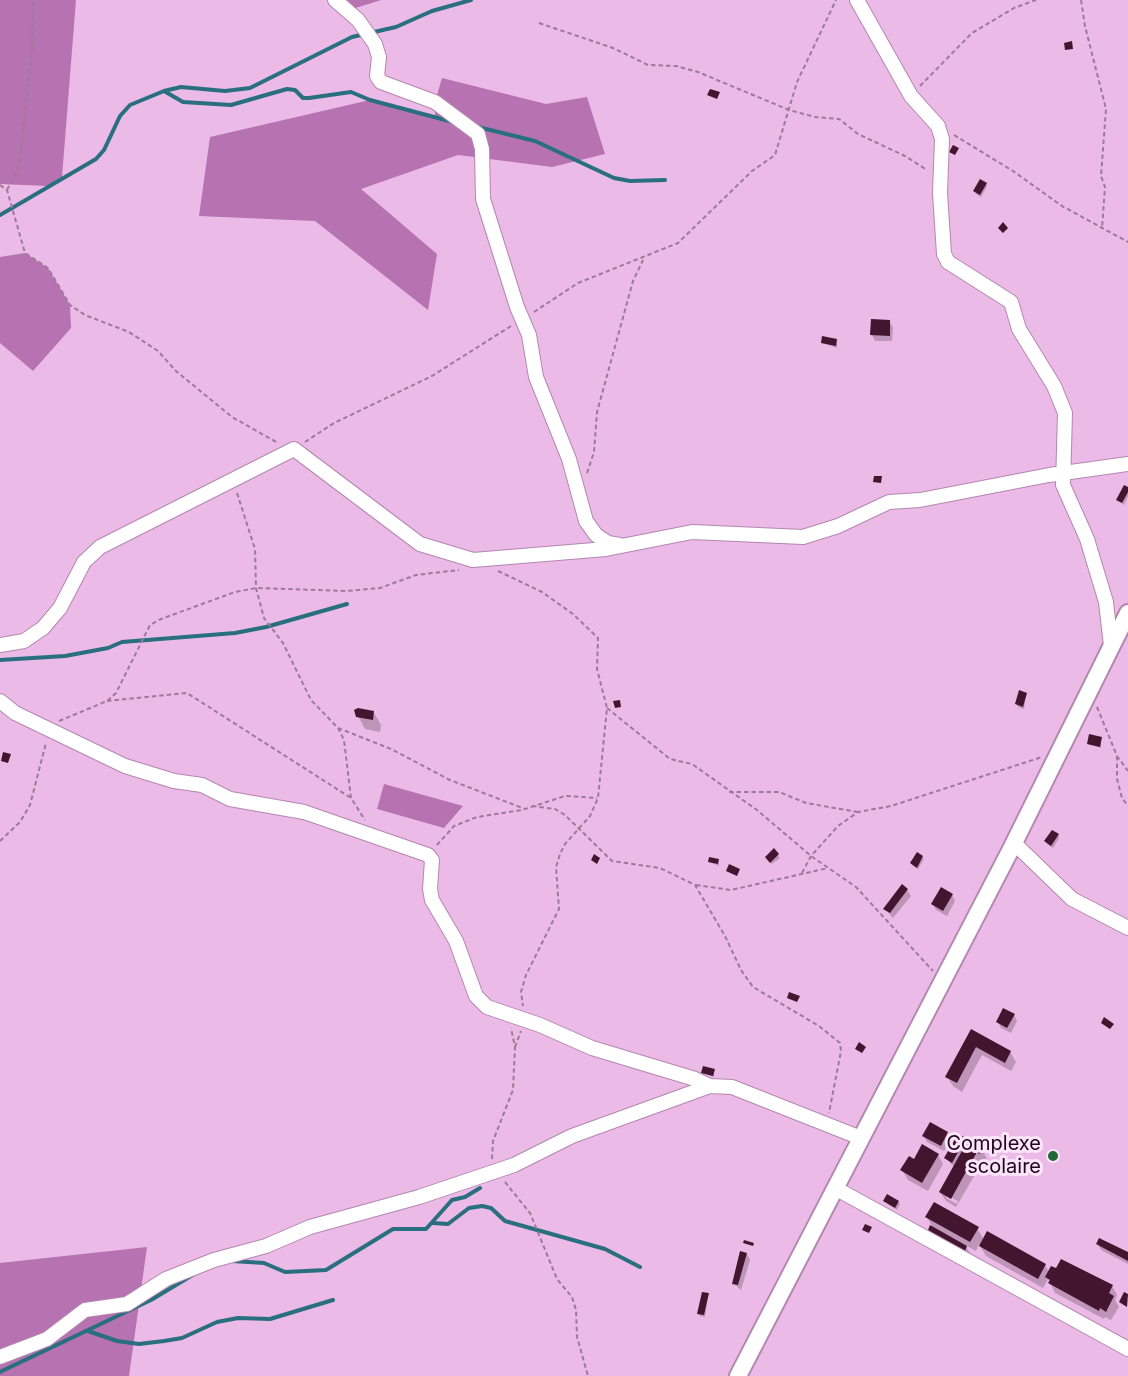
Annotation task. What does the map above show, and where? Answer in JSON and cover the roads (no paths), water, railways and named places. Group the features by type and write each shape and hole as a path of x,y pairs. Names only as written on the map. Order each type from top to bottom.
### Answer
{"street":[{"path":"335,0 358,20 375,44 379,57 377,76 381,82 435,102 478,134 482,149 483,199 522,320 529,335 536,377 569,459 586,521 596,535 608,543 625,545"},
{"path":"857,0 911,96 938,126 942,139 940,231 944,254 948,262 1011,303 1019,329 1054,386 1065,413 1063,485 1087,539 1106,602 1111,646"},
{"path":"0,645 24,641 43,628 60,608 84,562 100,547 233,482 294,449 420,544 470,565 625,545 692,532 803,537 838,526 889,502 920,500 1062,473 1128,464"},
{"path":"738,1376 1014,843 1128,613"},
{"path":"0,701 15,713 124,766 174,781 202,785 230,799 303,812 428,855 432,860 430,889 432,900 456,942 476,996 487,1007 592,1048 695,1078 710,1086 732,1088 861,1138"},
{"path":"1014,843 1072,899 1128,928"},
{"path":"0,1357 47,1339 85,1310 127,1304 166,1280 214,1260 266,1246 310,1227 410,1200 497,1171 572,1136 710,1086"},
{"path":"835,1188 1128,1349"}],"waterway":[{"path":"0,215 96,159 104,150 120,116 130,105 164,91 181,87 225,91 250,88 352,37 396,27 432,11 471,0"},
{"path":"164,91 183,102 231,105 287,89 295,90 303,98 351,92 370,100 453,122"},
{"path":"478,127 535,141 614,178 630,181 665,180"},
{"path":"0,660 65,656 108,648 122,642 235,633 266,627 347,604"},
{"path":"232,1261 264,1263 285,1272 326,1270 393,1229 426,1229 452,1200 465,1197 480,1188"},
{"path":"433,1223 448,1224 469,1208 482,1206 491,1208 505,1221 605,1249 640,1267"},
{"path":"0,1372 151,1300 196,1273"},
{"path":"88,1331 117,1341 139,1344 164,1341 182,1338 217,1322 238,1318 270,1319 333,1300"}],"place":[{"name":"Complexe scolaire","path":"1053,1156"}]}
